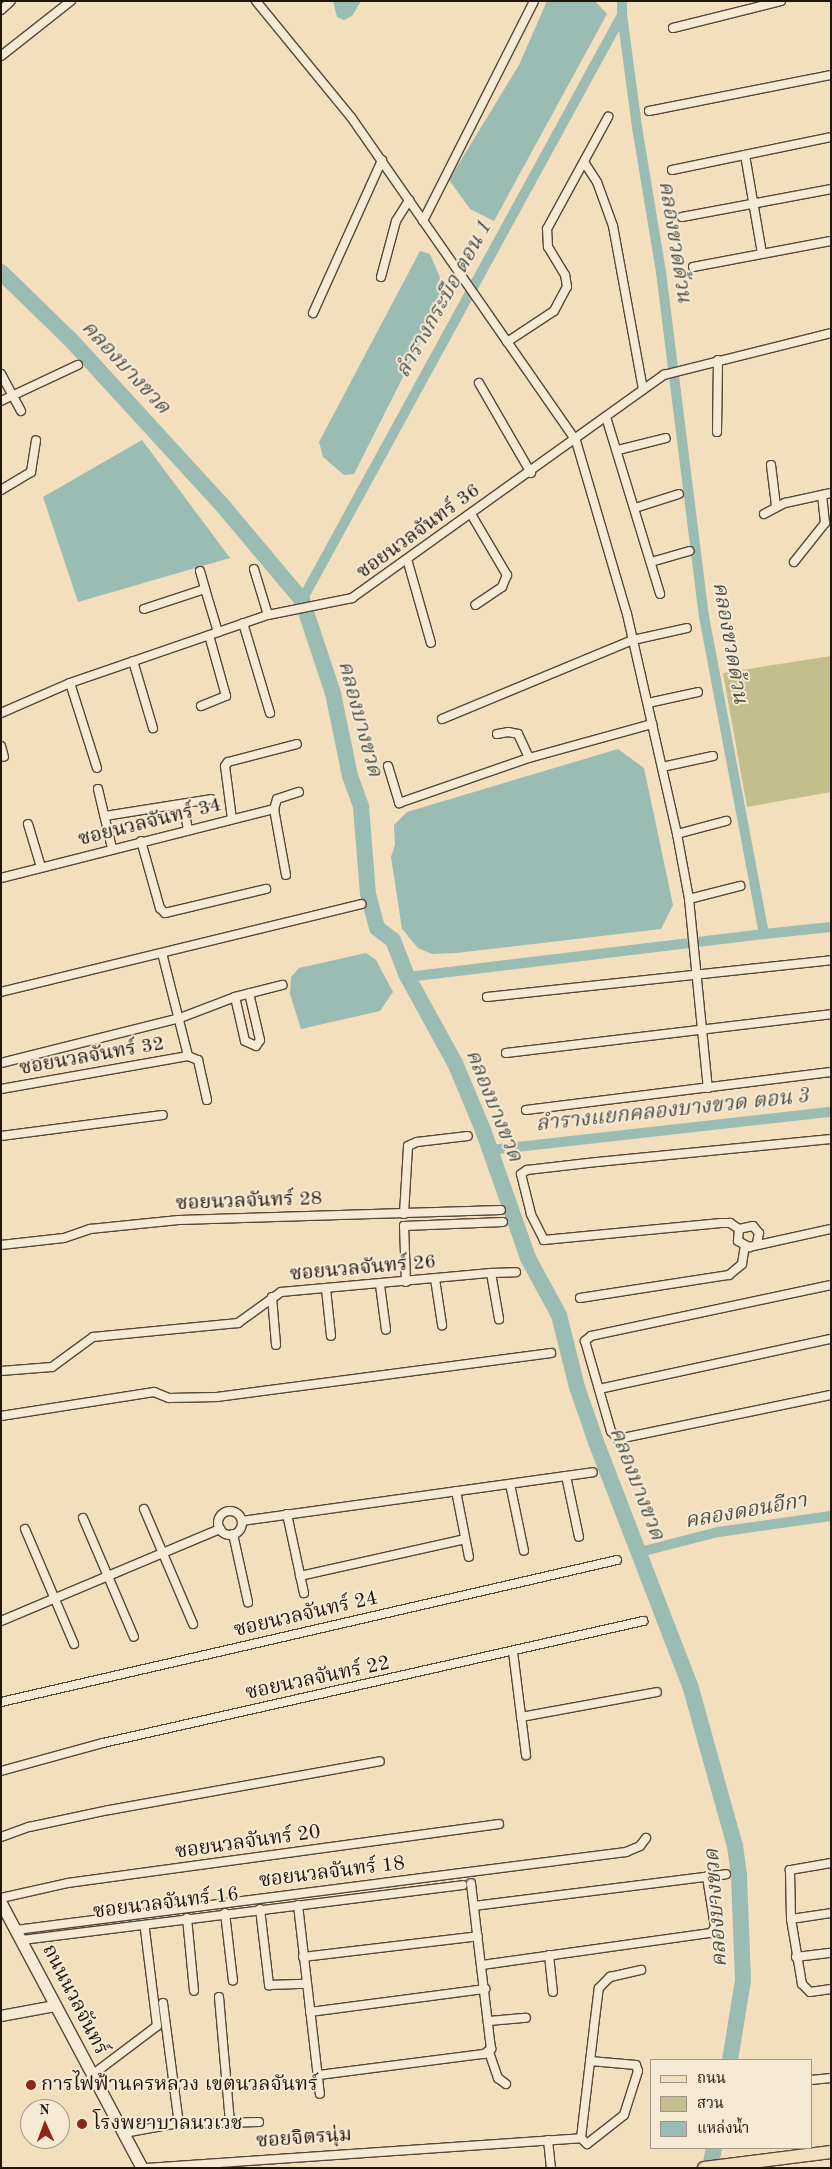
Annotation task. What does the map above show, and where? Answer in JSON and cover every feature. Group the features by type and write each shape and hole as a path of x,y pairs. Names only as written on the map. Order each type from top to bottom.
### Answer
{"main road":[{"name":"ถนนนวลจันทร์","path":"1,1903 124,2133 140,2167"},
{"path":"704,2168 831,2152"}],"street":[{"path":"1,10 11,1"},
{"path":"1,56 70,1"},
{"path":"256,1 351,117 576,441 627,614 677,834 689,899 708,1088"},
{"path":"423,221 534,1"},
{"path":"673,28 781,1"},
{"path":"649,111 831,75"},
{"path":"506,342 554,311 567,287 567,280 548,247 546,236 608,116"},
{"path":"672,170 831,137"},
{"path":"745,155 762,253"},
{"path":"313,313 382,160"},
{"path":"584,162 598,182 613,226 643,389"},
{"path":"682,217 831,189"},
{"path":"381,277 396,221 409,200"},
{"path":"693,267 831,241"},
{"name":"ซอยนวลจันทร์ 36","path":"1,713 70,683 243,623 268,615 360,595 471,514 576,441 664,375 831,333"},
{"path":"717,432 718,360"},
{"path":"1,401 78,365"},
{"path":"1,374 22,411"},
{"path":"479,383 531,473"},
{"path":"606,417 618,450 660,594"},
{"path":"618,450 666,438"},
{"path":"1,490 31,472 36,440"},
{"path":"770,465 776,506"},
{"path":"764,514 776,506 831,493"},
{"path":"635,508 678,494"},
{"path":"794,562 813,542 824,523 822,495"},
{"path":"471,514 507,575 502,587 475,605"},
{"path":"651,562 689,551"},
{"path":"408,559 431,643"},
{"path":"254,569 268,615"},
{"path":"200,572 218,632"},
{"path":"144,609 205,589"},
{"path":"243,623 270,713"},
{"path":"442,719 633,640 688,628"},
{"path":"201,706 226,696 208,635"},
{"path":"133,662 153,728"},
{"path":"70,683 97,768"},
{"path":"648,703 698,692"},
{"path":"388,766 399,803 529,758 652,724"},
{"path":"496,734 508,732 518,734 529,758"},
{"path":"232,819 226,770 228,762 297,744"},
{"path":"1,746 4,757"},
{"path":"662,767 713,756"},
{"path":"98,789 112,848"},
{"name":"ซอยนวลจันทร์ 34","path":"1,878 141,840 274,808 277,799 299,792"},
{"path":"105,816 211,799"},
{"path":"182,804 188,830"},
{"path":"274,808 286,875"},
{"path":"677,834 726,821"},
{"path":"28,824 41,867"},
{"path":"141,840 160,908 165,914 266,889"},
{"path":"689,899 740,886"},
{"path":"1,992 361,904"},
{"path":"162,953 180,1018 188,1056 198,1060 207,1100"},
{"path":"487,997 696,973 831,960"},
{"path":"1,1063 180,1018 235,997 282,985"},
{"path":"235,997 245,1041 256,1046 260,1040 249,994"},
{"path":"506,1052 831,1014"},
{"name":"ซอยนวลจันทร์ 32","path":"2,1087 188,1056"},
{"path":"526,1110 831,1072"},
{"path":"1,1136 163,1115"},
{"path":"404,1214 408,1146 417,1142 468,1136"},
{"path":"757,1243 759,1234 753,1226 739,1229 730,1223 544,1240 531,1214 521,1174 527,1170 597,1162 831,1140"},
{"name":"ซอยนวลจันทร์ 28","path":"1,1245 64,1238 90,1229 179,1220 501,1210"},
{"path":"406,1282 404,1226 503,1222"},
{"path":"744,1246 757,1243 770,1245 831,1228"},
{"path":"580,1298 729,1275 742,1264 744,1246 737,1237 739,1229"},
{"name":"ซอยนวลจันทร์ 26","path":"1,1372 52,1366 93,1337 238,1323 280,1292 516,1272"},
{"path":"492,1273 499,1319"},
{"path":"435,1279 442,1324"},
{"path":"380,1285 386,1330"},
{"path":"831,1285 588,1337 586,1345 611,1431 618,1439 831,1395"},
{"path":"326,1289 331,1336"},
{"path":"272,1297 276,1345"},
{"path":"599,1389 831,1339"},
{"path":"1,1416 154,1392 169,1398 217,1397 550,1353"},
{"path":"242,1521 593,1472"},
{"path":"566,1476 579,1537"},
{"path":"510,1484 524,1552"},
{"path":"456,1491 470,1558"},
{"path":"144,1509 193,1624"},
{"path":"226,1512 234,1512 242,1521 241,1529 234,1534 226,1534 220,1529 220,1517 226,1512"},
{"path":"287,1514 304,1593"},
{"path":"83,1518 134,1637"},
{"path":"25,1529 74,1644"},
{"path":"1,1621 108,1574 220,1529"},
{"path":"234,1534 248,1602"},
{"path":"300,1576 465,1539"},
{"name":"ซอยนวลจันทร์ 24","path":"1,1702 617,1560"},
{"name":"ซอยนวลจันทร์ 22","path":"1,1771 103,1743 513,1652 643,1621"},
{"path":"513,1652 526,1755"},
{"path":"521,1717 657,1692"},
{"path":"1,1837 29,1827 100,1812 380,1761"},
{"name":"ซอยนวลจันทร์ 20","path":"1,1898 68,1883 499,1824"},
{"name":"ซอยนวลจันทร์ 18","path":"19,1935 360,1886 626,1852 640,1846 646,1838"},
{"path":"831,1864 790,1870 791,1919 796,1957 806,1991 831,1989"},
{"path":"474,1906 726,1874"},
{"path":"482,1965 711,1934 715,1927 707,1876"},
{"path":"471,1883 492,2044 489,2052 498,2078 506,2084"},
{"name":"ซอยนวลจันทร์ 16","path":"19,1935 187,1918 463,1885"},
{"path":"360,1886 362,1897"},
{"path":"298,1905 320,2094"},
{"path":"260,1909 269,1985 306,1984"},
{"path":"225,1912 233,1981"},
{"path":"791,1919 831,1913"},
{"path":"187,1918 194,1991"},
{"path":"92,2075 157,2026 145,1929"},
{"path":"303,1957 478,1936"},
{"path":"796,1957 831,1953"},
{"path":"549,1955 553,1992"},
{"path":"582,2138 599,1988 610,1977 641,1970"},
{"path":"310,2012 486,1989"},
{"path":"219,1997 230,2122"},
{"path":"163,2003 179,2124"},
{"path":"1,2016 55,2006"},
{"path":"489,2021 526,2018"},
{"path":"319,2075 489,2052"},
{"name":"ซอยจิตรนุ่ม","path":"140,2167 435,2146 582,2138 584,2143 590,2143 624,2115 638,2071 636,2065 590,2061"},
{"path":"812,2080 831,2078"},
{"path":"124,2133 151,2126 258,2122"},
{"path":"548,2140 551,2168"}],"green space":[{"path":"831,656 831,792 747,807 723,673"}],"water":[{"path":"333,1 361,1 352,16 344,20 337,17"},
{"path":"547,1 596,2 607,14 494,221 470,209 449,180 519,65"},
{"path":"420,251 430,254 446,292 354,474 344,475 323,457 319,442"},
{"path":"142,440 230,558 78,602 43,497"},
{"path":"618,749 644,768 673,905 661,929 456,953 432,954 418,948 402,929 391,857 395,845 394,825 407,812"},
{"path":"366,953 376,960 393,992 380,1011 301,1029 290,994 291,977 299,968"}],"waterway":[{"name":"คลองขวดด้วน","path":"408,977 764,934 704,617 661,272 637,127 622,15 622,1"},
{"name":"ลำรางกระบือ ตอน 1","path":"302,600 622,15"},
{"name":"คลองบางขวด","path":"1,272 70,339 223,506 302,600 333,693 350,776 361,807 368,894 377,928 393,940 406,974 455,1063 483,1130 528,1258 559,1315 577,1387 596,1442 690,1685 735,1846 739,1876 743,1980 730,2059"},
{"path":"764,934 831,927"},
{"name":"ลำรางแยกคลองบางขวด ตอน 3","path":"490,1150 831,1112"},
{"name":"คลองดอนอีกา","path":"640,1552 718,1532 831,1516"},
{"name":"คลองบางขวด","path":"710,2168 714,2149"}],"place":[{"name":"การไฟฟ้านครหลวง เขตนวลจันทร์","path":"31,2085"},
{"name":"โรงพยาบาลนวเวช","path":"82,2124"}]}
